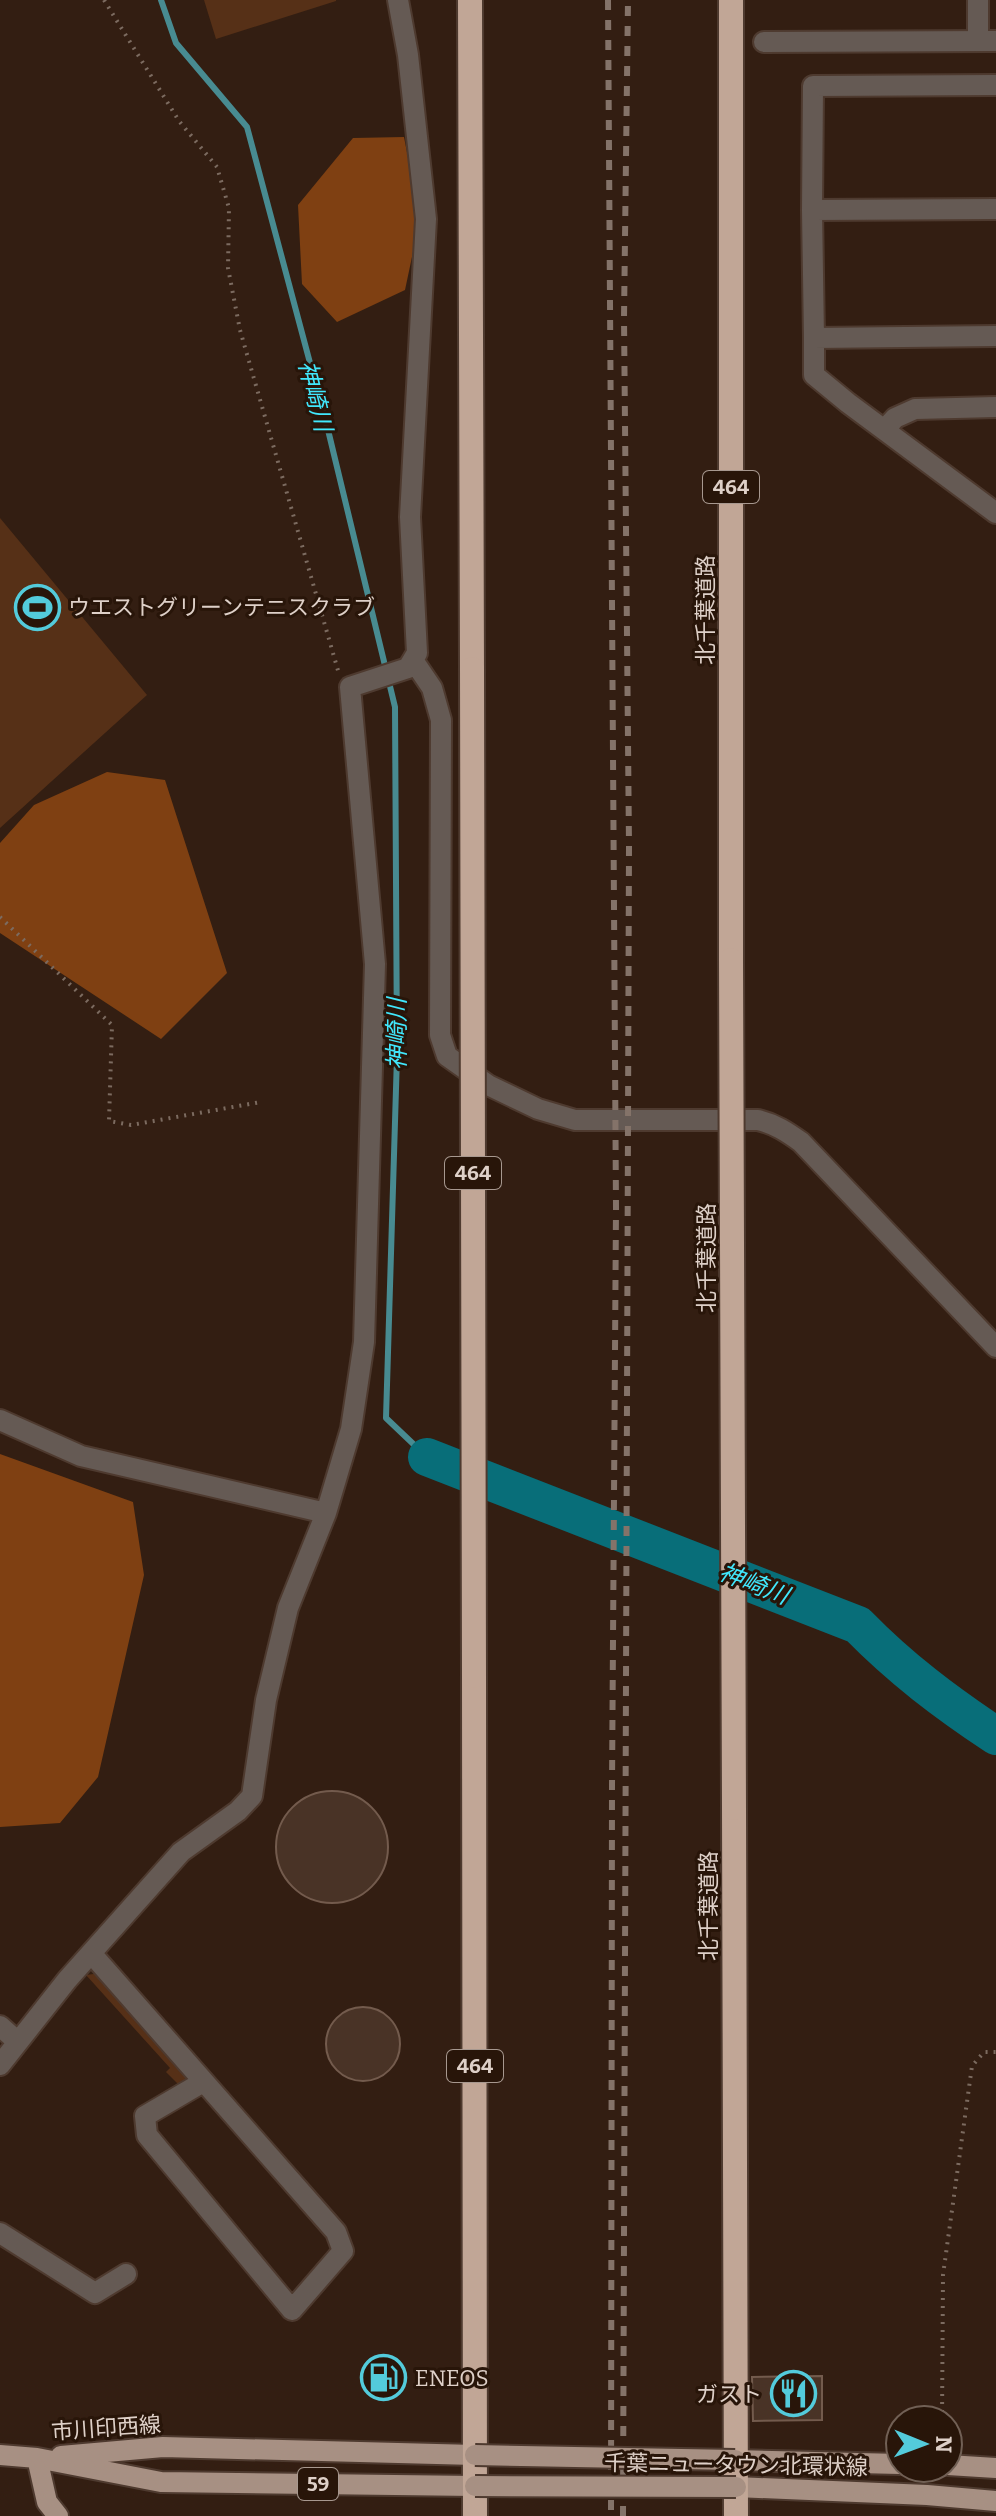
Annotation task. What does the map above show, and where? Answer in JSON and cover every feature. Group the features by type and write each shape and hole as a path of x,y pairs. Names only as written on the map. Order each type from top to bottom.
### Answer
{"highway":[{"name":"464","path":"470,0 475,2516"},
{"name":"北千葉道路","path":"731,0 736,2516"}],"main road":[{"name":"市川印西線","path":"37,2458 163,2447 475,2455"},
{"name":"59","path":"0,2455 37,2458"},
{"name":"千葉ニュータウン北環状線","path":"475,2455 884,2464"},
{"name":"市川印西線","path":"37,2458 161,2482 475,2486"},
{"path":"37,2458 47,2502 58,2516"},
{"path":"964,2466 996,2468"},
{"name":"千葉ニュータウン北環状線","path":"475,2486 736,2487 996,2501"}],"street":[{"path":"0,2065 91,1953 181,1852 238,1811 252,1796 266,1700 288,1608 326,1513 351,1429 364,1342 375,964 350,687 407,666 417,653 410,517 426,219 408,55 398,0"},
{"path":"764,42 987,41 978,0"},
{"path":"996,85 813,86 812,210 814,375 996,513"},
{"path":"812,210 996,209"},
{"path":"814,338 996,336"},
{"path":"884,430 895,418 915,409 996,407"},
{"path":"407,666 432,688 441,720 440,1035 447,1056 488,1085 555,1116 575,1120 758,1120 771,1123 801,1142 996,1347"},
{"path":"0,1420 81,1456 326,1513"},
{"path":"91,1953 336,2232 343,2251 292,2310 147,2135 145,2116 203,2082"},
{"path":"0,2026 18,2042"},
{"path":"0,2234 95,2293 126,2274"}],"path":[{"path":"104,0 179,121 217,167 229,208 228,268 240,330 340,679 350,687"},
{"path":"0,917 112,1025 109,1121 131,1125 261,1102"},
{"path":"942,2404 943,2275 972,2066 984,2052 996,2052"}],"shaded area":[{"path":"204,0 336,0 336,1 216,39"},
{"path":"404,137 420,219 405,290 337,322 302,284 298,205 353,138"},
{"name":"ウエストグリーンテニスクラブ","path":"0,518 147,695 0,828"},
{"path":"107,772 165,780 227,973 161,1039 0,933 0,843 34,805"},
{"path":"0,1454 133,1502 144,1575 98,1777 60,1823 0,1827"},
{"path":"101,1973 191,2074 183,2089 166,2072 170,2068 86,1975"}],"building":[{"path":"332,1791 354,1795 372,1807 384,1825 388,1847 384,1869 372,1887 354,1899 332,1903 310,1899 292,1887 280,1869 276,1847 280,1825 292,1807 310,1795"},
{"path":"363,2007 384,2013 394,2023 400,2044 394,2065 384,2075 363,2081 342,2075 332,2065 326,2044 332,2023 342,2013"},
{"path":"822,2376 822,2420 753,2421 752,2377"}],"waterway":[{"name":"神崎川","path":"161,0 176,43 247,127 329,434 395,707 397,1056 386,1418 427,1457"},
{"name":"神崎川","path":"427,1457 858,1625 924,1684 996,1736"}],"railway":[{"path":"608,0 616,1208 611,2516"},
{"path":"623,2516 629,846 624,318 628,0"}],"place":[{"name":"ウエストグリーンテニスクラブ","path":"37,607"},
{"name":"ENEOS","path":"384,2378"},
{"name":"ガスト","path":"793,2394"}]}
